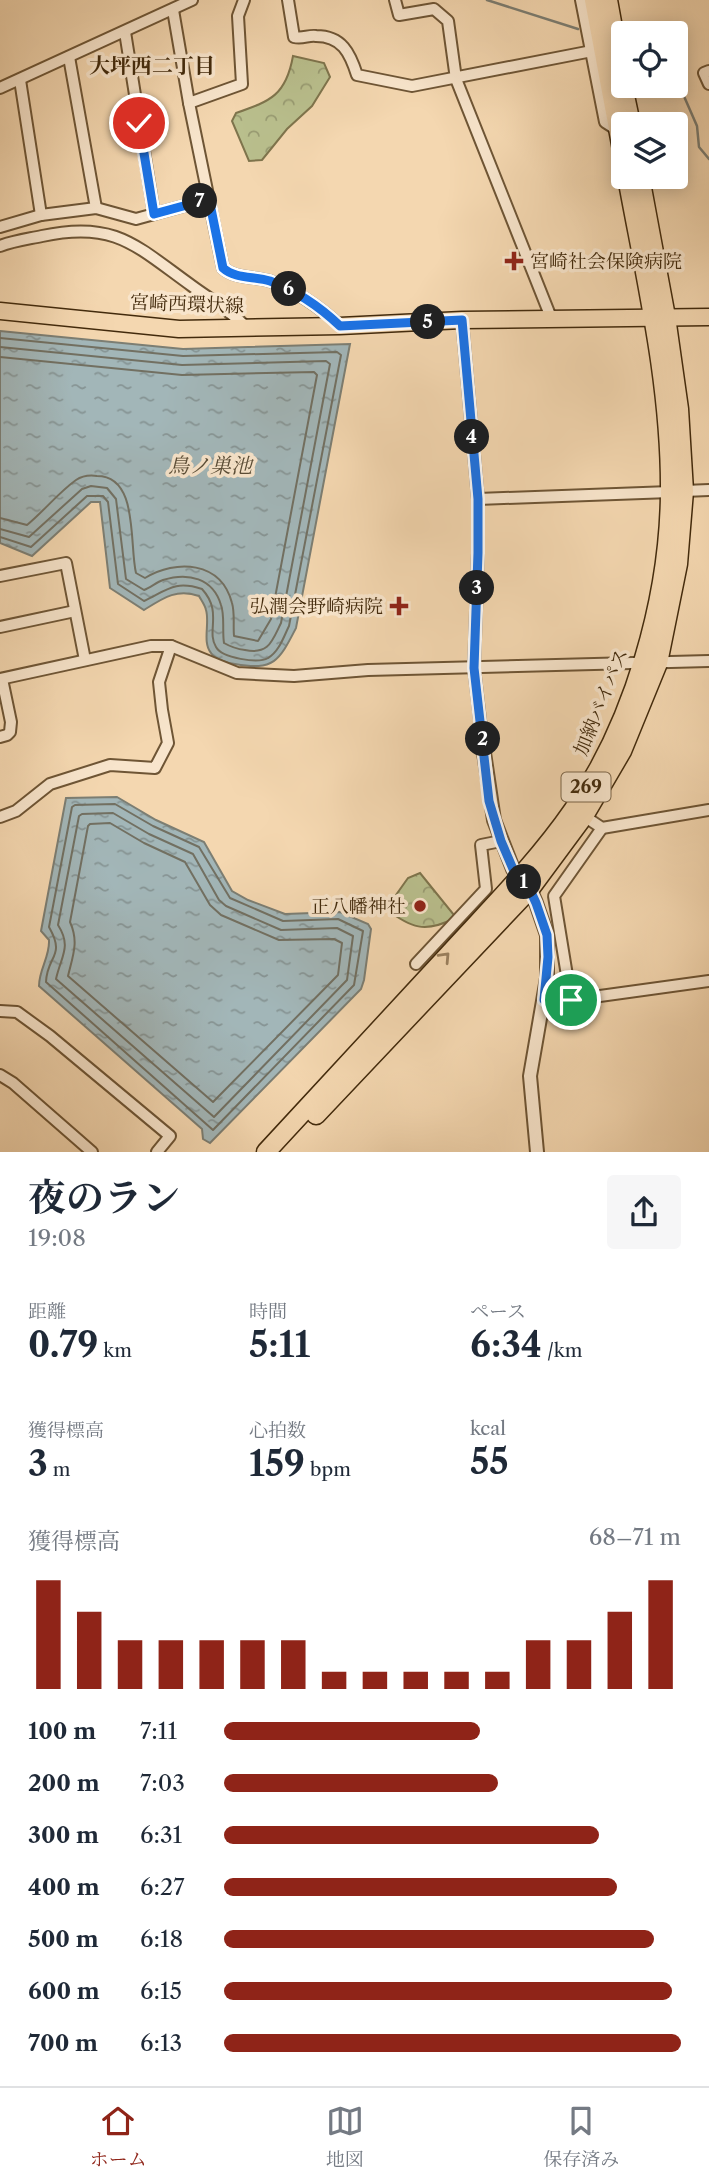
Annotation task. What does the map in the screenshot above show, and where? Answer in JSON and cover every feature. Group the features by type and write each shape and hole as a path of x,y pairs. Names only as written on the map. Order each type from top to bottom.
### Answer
{"highway":[{"path":"594,0 621,112"},
{"path":"608,0 612,21"},
{"name":"269","path":"630,189 659,317"},
{"name":"269","path":"642,189 659,317"},
{"name":"加納バイパス","path":"282,1152 584,816 622,751 650,664 677,492 680,409 659,317"},
{"name":"加納バイパス","path":"266,1152 525,883 610,746 650,664"}],"main road":[{"name":"宮崎西環状線","path":"0,311 179,329 340,326 462,320 709,317"}],"street":[{"path":"0,88 192,0"},
{"path":"189,103 242,84 238,16 244,0"},
{"path":"288,0 294,37 328,37 340,43 350,53 357,75 412,86 592,51"},
{"path":"395,0 400,15 434,9 448,21 456,79 552,320"},
{"path":"581,0 605,122 611,124"},
{"path":"173,10 223,268 229,274 267,280 294,291 326,312 340,326"},
{"path":"125,32 154,214"},
{"path":"69,57 96,208"},
{"path":"709,71 704,73 709,84"},
{"path":"20,80 41,215"},
{"path":"0,227 41,215 96,208 136,219 209,199"},
{"path":"0,246 66,231 96,231 115,236 162,263 247,328"},
{"path":"462,320 478,499 474,668 489,801 513,869 525,883 547,935 544,1000 530,1076 537,1152"},
{"path":"478,499 709,490"},
{"path":"0,576 66,563 85,660"},
{"path":"0,627 75,611"},
{"path":"0,737 7,735 11,727 1,679 151,646 171,646 237,673 294,676 368,670 709,661"},
{"path":"0,817 16,811 50,784 110,765 155,768 168,743 159,682 171,646"},
{"path":"584,816 602,828 709,810"},
{"path":"571,1000 554,896 602,828"},
{"path":"416,964 486,889 481,845 501,841"},
{"path":"544,1000 571,1000 709,981"},
{"path":"0,1011 17,1012 39,1028 170,1136 157,1152"},
{"path":"0,1075 13,1083 92,1152"}],"green space":[{"path":"293,56 324,63 330,77 312,106 287,129 262,160 249,161 232,121 236,113 259,105 275,95 286,80"},
{"path":"420,873 454,915 453,919 434,926 418,926 403,921 386,909 408,878"}],"water":[{"name":"鳥ノ巣池","path":"0,331 183,349 350,344 296,628 280,656 259,666 225,662 208,649 206,610 199,596 177,594 144,610 110,588 100,502 91,502 32,556 0,543"},
{"path":"117,797 156,820 204,842 232,891 248,900 285,914 340,912 368,924 371,929 361,989 210,1143 203,1139 202,1129 39,986 49,946 49,940 41,931 66,798"}],"waterway":[{"path":"487,0 578,29"},
{"path":"685,98 697,126 699,147 709,159"}],"place":[{"name":"宮崎社会保険病院","path":"514,261"},
{"name":"弘潤会野崎病院","path":"399,606"},
{"name":"正八幡神社","path":"420,906"}],"district":[{"name":"大坪西二丁目","path":"152,65"}],"route":[{"path":"139,123 154,214 209,199 223,268 229,274 267,280 294,291 326,312 340,326 462,320 478,499 474,668 489,801 513,869 530,890 547,935 544,1000 571,1000"}]}
